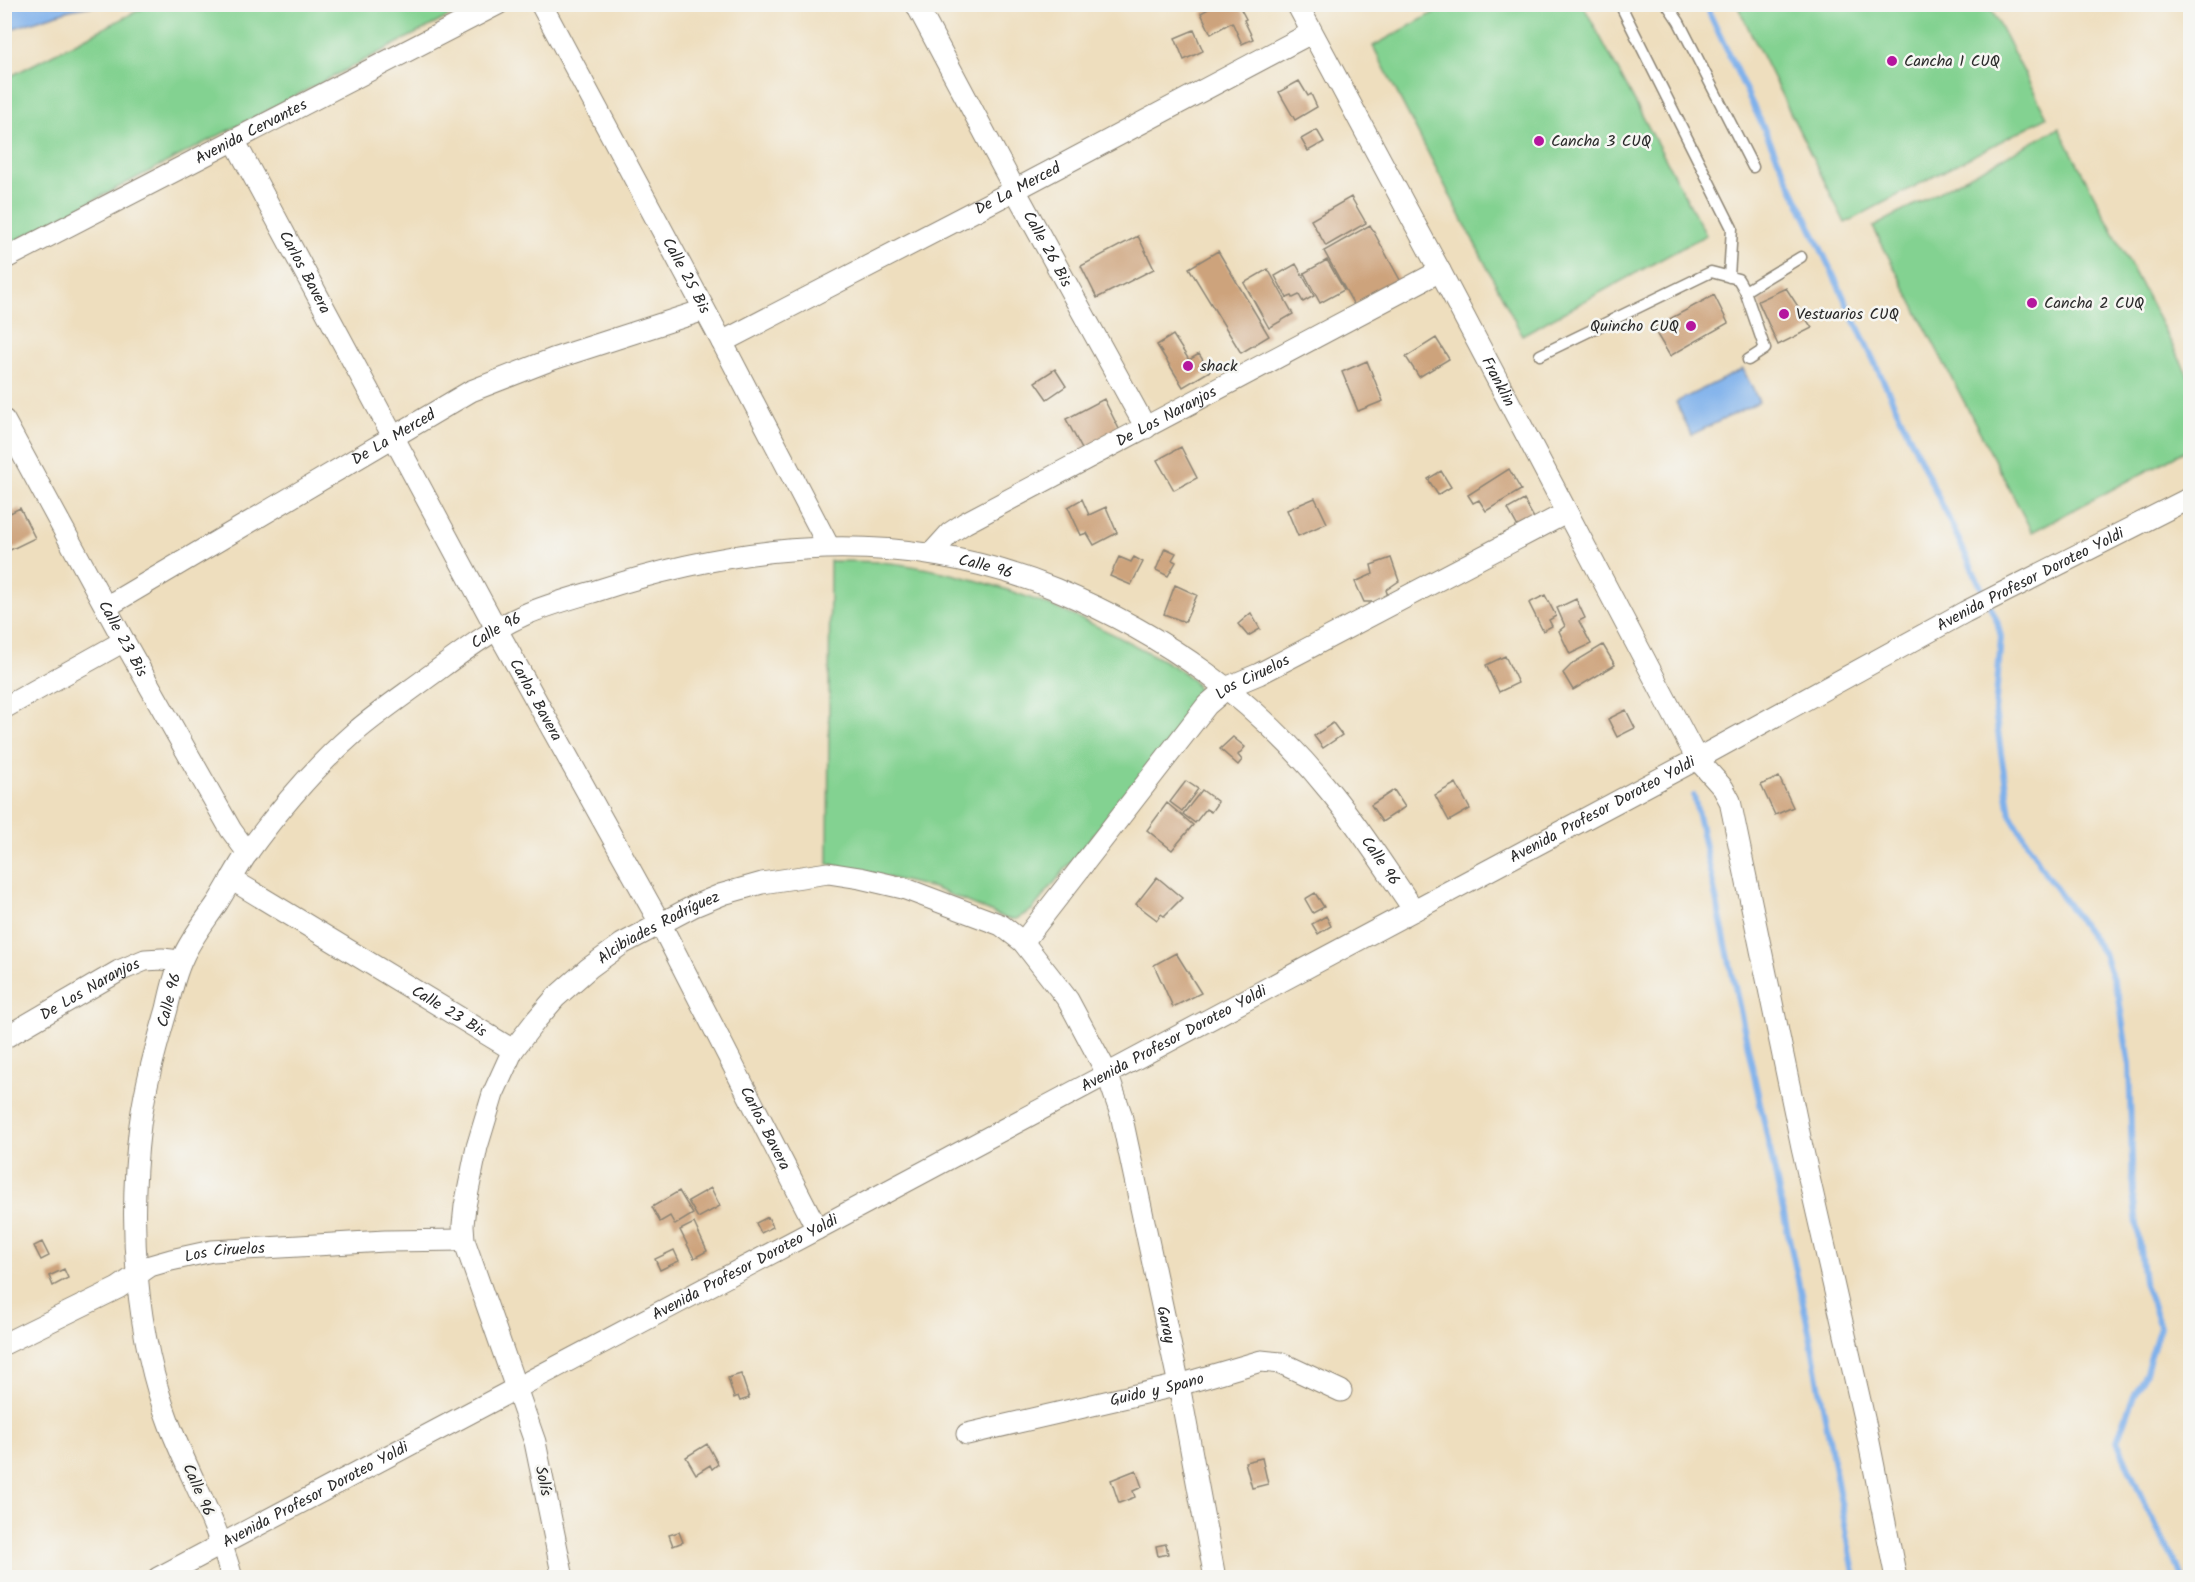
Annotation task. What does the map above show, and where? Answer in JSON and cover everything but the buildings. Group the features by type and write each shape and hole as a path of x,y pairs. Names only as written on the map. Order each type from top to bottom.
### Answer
{"street":[{"name":"Avenida Cervantes","path":"4,259 498,4"},
{"name":"Calle 25 Bis","path":"541,4 829,547"},
{"name":"Calle 26 Bis","path":"916,4 1014,190 1146,428"},
{"name":"Franklin","path":"1297,4 1697,759 1723,788 1730,801 1802,1147 1866,1427 1896,1578"},
{"name":"De La Merced","path":"722,342 1311,33"},
{"name":"Carlos Bavera","path":"234,140 497,630 660,923 817,1229"},
{"name":"De Los Naranjos","path":"931,554 950,533 965,523 1440,271"},
{"name":"De La Merced","path":"106,607 471,391 553,359 704,310"},
{"name":"Calle 23 Bis","path":"4,420 124,641 231,830 248,853"},
{"name":"Avenida Profesor Doroteo Yoldi","path":"158,1578 1697,759 1965,612 2190,498"},
{"name":"Los Ciruelos","path":"1023,942 1207,705 1227,687 1259,674 1566,513"},
{"name":"Calle 96","path":"232,1578 222,1544 170,1426 151,1366 139,1298 136,1195 140,1126 153,1055 180,961 248,853 319,766 356,731 475,643 497,630 523,616 647,575 741,555 829,547 881,548 931,554 989,568 1050,587 1086,603 1151,637 1227,687 1275,730 1332,794 1414,910"},
{"path":"4,708 124,641"},
{"name":"Alcibiades Rodríguez","path":"515,1387 464,1240 464,1216 477,1147 493,1094 513,1050 556,998 589,968 622,944 660,923 723,894 762,883 828,873 903,888 1001,925 1023,942 1068,1000 1107,1073"},
{"name":"Calle 23 Bis","path":"231,879 513,1050"},
{"name":"De Los Naranjos","path":"4,1038 128,967 145,960 180,961"},
{"name":"Garay","path":"1107,1073 1121,1114 1179,1385 1215,1578"},
{"name":"Los Ciruelos","path":"4,1344 118,1288 150,1266 212,1251 385,1241 464,1240"},
{"name":"Guido y Spano","path":"967,1434 1179,1385 1261,1361 1281,1363 1341,1390"},
{"name":"Solís","path":"515,1387 535,1442 563,1578"}],"lane":[{"path":"1620,4 1732,228 1730,277"},
{"path":"1667,4 1679,22 1754,166"},
{"path":"1745,291 1801,257"},
{"path":"1540,355 1711,272 1738,279 1745,291 1766,349 1748,360"}],"green space":[{"path":"149,5 471,5 5,246 5,79"},
{"name":"Cancha 3 CUQ","path":"1448,5 1583,5 1706,235 1522,335 1373,46"},
{"name":"Cancha 1 CUQ","path":"1737,5 1989,5 2047,117 1845,223"},
{"name":"Cancha 2 CUQ","path":"2059,128 2190,379 2190,448 2032,532 1873,227"},
{"path":"830,561 906,565 948,573 1008,590 1067,613 1123,639 1182,672 1198,688 1200,696 1198,707 1032,910 1016,919 1007,919 934,888 828,864"}],"water":[{"path":"4,5 98,5 70,10 5,31"},
{"path":"1743,369 1759,402 1691,435 1676,402"}],"waterway":[{"path":"1705,4 1997,621 2001,637 1995,711 2010,814 2047,876 2104,954 2119,998 2129,1065 2133,1193 2144,1282 2160,1326 2146,1372 2131,1402 2117,1441 2146,1507 2183,1578"},
{"path":"1694,796 1810,1336 1855,1578"}],"place":[{"name":"Cancha 1 CUQ","path":"1892,61"},
{"name":"Cancha 3 CUQ","path":"1539,141"},
{"name":"Cancha 2 CUQ","path":"2032,303"},
{"name":"Vestuarios CUQ","path":"1784,314"},
{"name":"Quincho CUQ","path":"1691,326"},
{"name":"shack","path":"1188,366"}]}
